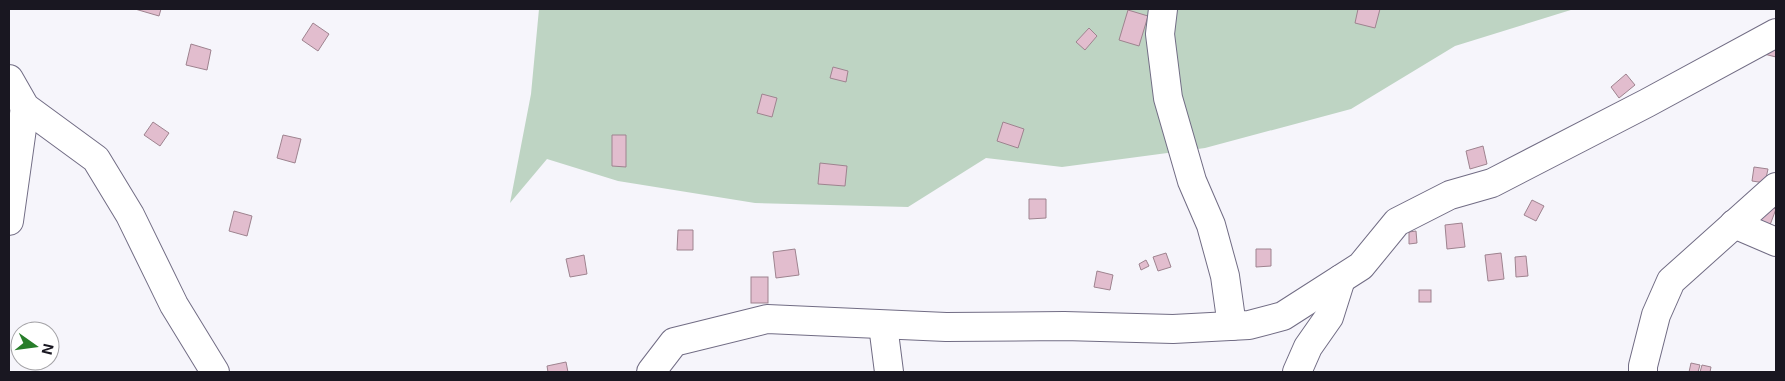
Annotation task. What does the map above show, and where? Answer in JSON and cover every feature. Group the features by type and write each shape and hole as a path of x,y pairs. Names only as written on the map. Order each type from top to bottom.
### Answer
{"street":[{"path":"1163,9 1160,34 1168,98 1192,181 1211,225 1225,276 1232,326"},
{"path":"651,372 674,342 767,319 883,325 1173,329 1248,325 1283,316 1360,266 1397,222 1450,195 1492,183 1776,33"},
{"path":"9,79 25,108 96,159 130,214 174,305 215,372"},
{"path":"9,221 25,108"},
{"path":"1643,372 1656,315 1671,281 1776,187"},
{"path":"1734,224 1776,242"},
{"path":"1297,372 1308,347 1329,318 1341,279"},
{"path":"883,325 889,372"}],"green space":[{"path":"539,9 1574,9 1455,46 1351,109 1205,148 1062,167 986,158 908,207 755,203 618,181 547,159 510,203 531,94"}],"building":[{"path":"135,9 161,9 159,16"},
{"path":"1358,9 1380,9 1375,28 1355,23"},
{"path":"1128,10 1148,16 1139,46 1119,40"},
{"path":"313,23 329,34 318,51 302,40"},
{"path":"1089,28 1097,36 1085,50 1076,42"},
{"path":"1776,41 1776,57 1760,53"},
{"path":"191,44 211,50 207,70 186,65"},
{"path":"833,67 848,71 846,82 830,78"},
{"path":"1626,74 1635,85 1619,98 1611,87"},
{"path":"762,94 777,98 772,117 757,113"},
{"path":"153,122 169,133 160,146 144,135"},
{"path":"1003,122 1024,129 1018,148 997,141"},
{"path":"283,135 301,139 295,163 277,158"},
{"path":"612,135 626,135 626,167 612,166"},
{"path":"1483,146 1487,164 1470,169 1466,151"},
{"path":"820,163 847,166 845,186 818,184"},
{"path":"1754,167 1768,169 1765,183 1752,181"},
{"path":"1029,199 1046,199 1046,218 1029,219"},
{"path":"1532,200 1544,206 1536,221 1524,215"},
{"path":"1766,205 1776,209 1770,225 1759,220"},
{"path":"234,211 252,216 247,236 229,231"},
{"path":"1462,223 1465,247 1447,249 1445,225"},
{"path":"678,230 693,230 693,250 677,250"},
{"path":"1416,231 1417,243 1409,244 1409,232"},
{"path":"795,249 799,275 776,278 773,252"},
{"path":"1256,249 1271,249 1271,266 1256,267"},
{"path":"1166,253 1171,267 1158,271 1153,257"},
{"path":"1501,253 1504,279 1488,281 1485,255"},
{"path":"584,255 587,274 570,277 566,259"},
{"path":"1526,256 1528,276 1516,277 1515,257"},
{"path":"1146,260 1149,266 1141,270 1139,264"},
{"path":"1097,271 1113,275 1110,290 1094,287"},
{"path":"751,277 768,277 768,303 751,303"},
{"path":"1419,290 1431,290 1431,302 1419,302"},
{"path":"566,362 568,372 548,372 547,366"},
{"path":"1691,363 1700,365 1698,372 1689,372"},
{"path":"1702,365 1711,367 1710,372 1700,372"}]}
